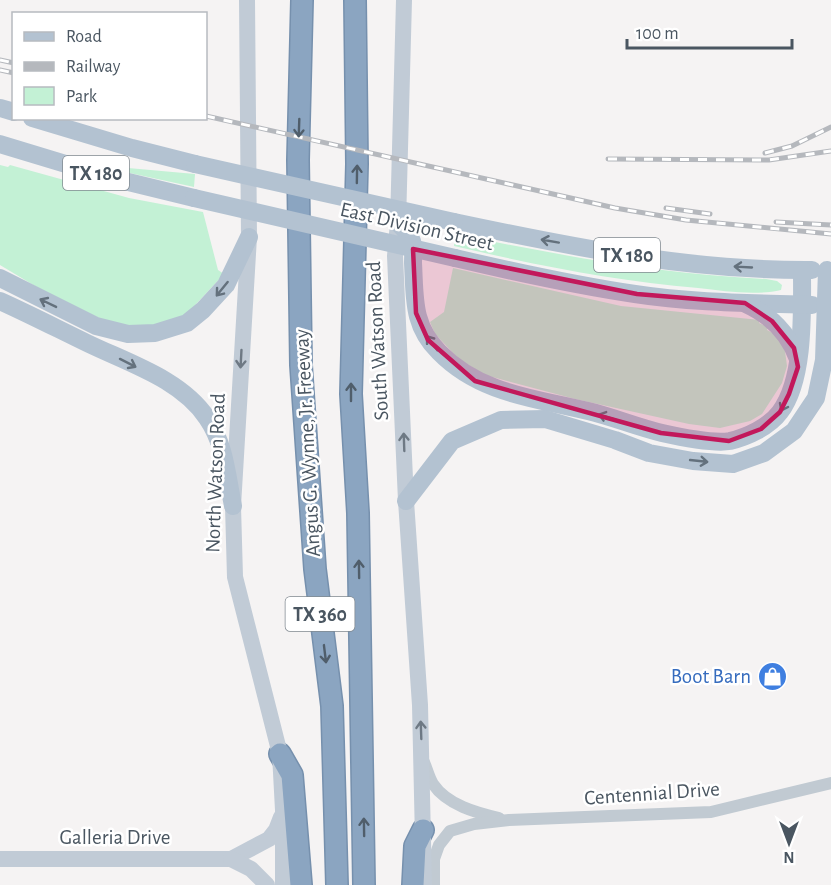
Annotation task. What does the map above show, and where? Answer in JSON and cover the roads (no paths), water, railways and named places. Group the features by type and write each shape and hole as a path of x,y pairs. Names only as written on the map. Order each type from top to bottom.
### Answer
{"highway":[{"name":"Angus G. Wynne, Jr. Freeway","path":"302,0 298,160 301,365 315,569 332,706 337,885"},
{"name":"TX 360","path":"355,0 357,164 351,394 358,513 364,885"},
{"path":"280,754 292,775 301,885"},
{"path":"413,885 415,846 423,830"}],"main road":[{"path":"0,278 96,326 128,334 154,333 187,323 203,310 226,285 249,237 247,0"},
{"name":"South Watson Road","path":"404,0 398,223 395,256 406,501"},
{"name":"East Division Street","path":"39,120 195,164 554,242 664,260 726,267 829,270"},
{"name":"East Division Street","path":"0,144 112,178 558,281 637,294 745,303 829,305"},
{"path":"0,158 31,154"},
{"path":"398,223 412,239 416,313 428,340 440,353 475,381 529,399 589,411 661,433 702,440 729,441 762,429 780,412 789,394 799,360 802,270"},
{"name":"North Watson Road","path":"249,237 233,506 235,577 280,754 284,885"},
{"path":"424,885 422,758 406,501 452,441 501,420 545,419 649,453 693,461 733,464 764,453 794,431 816,398 828,341 829,270"},
{"path":"0,301 167,382 183,393 207,418 219,439 233,506"},
{"path":"745,303 760,310 772,321 794,348 799,360"},
{"path":"231,859 269,839 276,830 283,810"},
{"name":"Galleria Drive","path":"0,859 231,859"},
{"path":"231,859 251,869 267,885"}],"street":[{"name":"Centennial Drive","path":"422,758 434,784 449,800 479,814 509,820"},
{"name":"Centennial Drive","path":"434,885 434,859 439,845 450,831 474,824 509,820 711,813 831,783"}],"railway":[{"path":"0,60 12,63"},
{"path":"0,70 12,73"},
{"path":"207,116 615,208 686,220 831,234"},
{"path":"765,153 792,146 831,127"},
{"path":"608,159 769,160 831,151"},
{"path":"666,208 710,214"},
{"path":"776,222 831,225"}],"place":[{"name":"Boot Barn","path":"772,676"}]}
